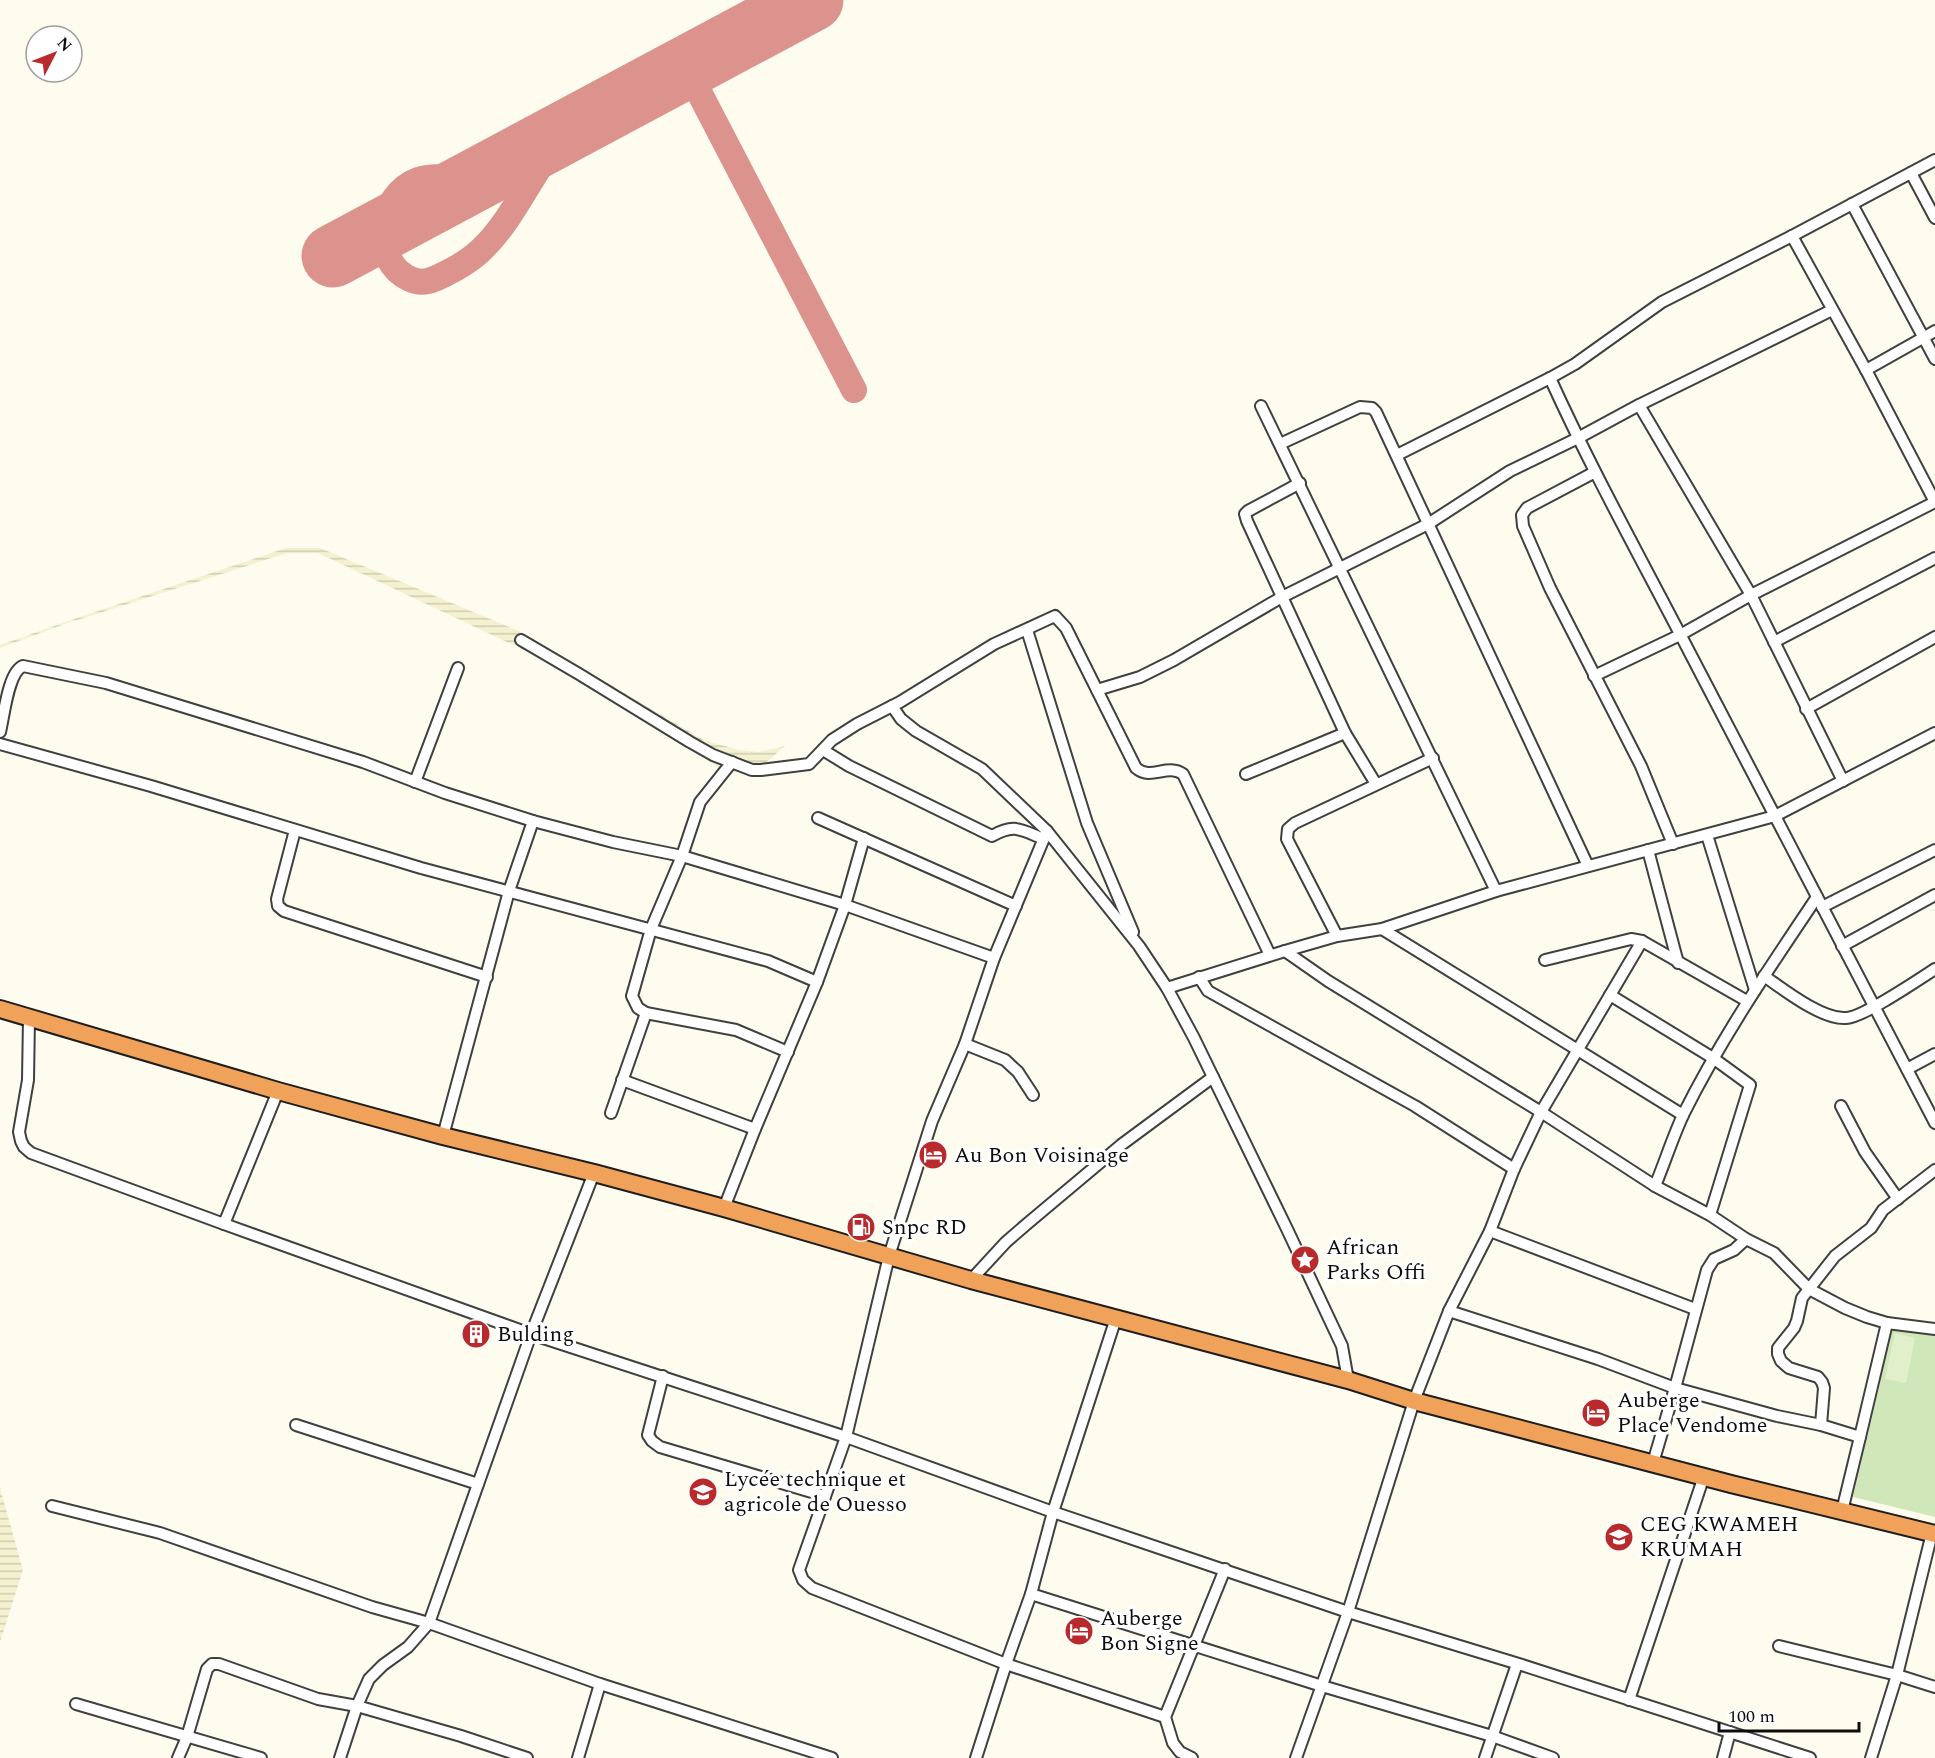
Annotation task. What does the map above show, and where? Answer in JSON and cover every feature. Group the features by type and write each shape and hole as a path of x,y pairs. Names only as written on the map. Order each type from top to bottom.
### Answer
{"highway":[{"path":"0,1010 278,1091 724,1208 971,1281 1348,1380 1414,1401 1934,1533"}],"street":[{"path":"1397,454 1550,378 1604,344 1662,302 1935,160"},
{"path":"1911,173 1935,218"},
{"path":"1852,204 1935,359"},
{"path":"1594,676 1935,502 1792,236"},
{"path":"1097,690 1140,677 1282,597 1428,524 1502,475 1832,310"},
{"path":"1866,370 1935,331"},
{"path":"1550,378 1595,472 1935,1123"},
{"path":"1639,405 1750,595 1843,781"},
{"path":"1261,406 1496,891"},
{"path":"1280,444 1350,411 1366,407 1376,412 1588,866"},
{"path":"1595,472 1527,508 1522,515 1523,526 1550,588 1641,766 1673,844"},
{"path":"1300,483 1245,514 1345,733 1376,784"},
{"path":"1774,642 1935,558"},
{"path":"520,640 579,674 665,729 712,755 752,770 802,766 815,759 832,741 857,724 892,706 994,644 1053,616 1059,618 1136,768 1148,774 1169,769 1183,774 1270,955"},
{"path":"1027,630 1087,822 1139,946"},
{"path":"1806,708 1935,637"},
{"path":"0,732 12,677 18,668 23,666 106,683 363,762 445,794 533,821 613,842 682,856 844,905 994,958"},
{"path":"415,782 458,668"},
{"path":"892,706 901,719 916,731 982,769 1046,835 1139,946 1167,988 1213,1077 1341,1341 1348,1380"},
{"path":"1246,774 1345,733"},
{"path":"1167,988 1337,936 1382,929 1496,891 1775,816 1935,733"},
{"path":"0,744 150,786 421,868 777,964 817,982"},
{"path":"823,750 849,766 992,836 1010,828 1046,835"},
{"path":"1337,936 1287,839 1288,829 1295,823 1433,758"},
{"path":"732,762 700,802 682,856 651,929 632,996 638,1008 646,1013 736,1030 788,1052"},
{"path":"818,818 1016,906"},
{"path":"443,1136 509,891 533,821"},
{"path":"295,830 277,899 278,906 284,911 487,977"},
{"path":"1046,835 994,958 965,1044 932,1121 889,1256 846,1437 799,1570 803,1580 812,1588 1006,1664 1165,1717"},
{"path":"1707,835 1755,990"},
{"path":"724,1208 817,982 864,838"},
{"path":"1648,850 1678,963"},
{"path":"1822,907 1935,850"},
{"path":"1842,946 1935,895"},
{"path":"1655,1186 1683,1115 1713,1058 1747,1001 1817,897"},
{"path":"1382,929 1683,1115"},
{"path":"1545,960 1611,942 1631,939 1642,941 1747,1001"},
{"path":"1296,1758 1348,1612 1414,1401 1449,1311 1490,1231 1514,1169 1541,1112 1642,941"},
{"path":"1284,951 1655,1186 1774,1253 1809,1288 1866,1317 1887,1323 1935,1329"},
{"path":"1764,976 1796,998 1833,1017 1845,1019 1875,1006 1935,969"},
{"path":"1199,977 1208,991 1415,1106 1514,1169"},
{"path":"1610,995 1713,1058 1750,1085 1710,1215"},
{"path":"611,1113 646,1013"},
{"path":"29,1018 28,1080 20,1132 24,1147 31,1153 531,1334 846,1437 1053,1512 1348,1612 1810,1758"},
{"path":"965,1044 1005,1060 1018,1072 1033,1095"},
{"path":"1907,1069 1935,1054"},
{"path":"971,1281 1006,1242 1028,1223 1121,1145 1213,1077"},
{"path":"622,1080 755,1129"},
{"path":"224,1224 278,1091"},
{"path":"1840,1107 1865,1152 1898,1198"},
{"path":"1821,1425 1824,1388 1822,1382 1818,1377 1789,1368 1781,1361 1778,1348 1794,1328 1802,1298 1835,1256 1871,1228 1883,1210 1935,1170"},
{"path":"340,1758 357,1706 369,1679 408,1647 429,1623 531,1334 594,1173"},
{"path":"1490,1231 1695,1309"},
{"path":"1653,1463 1707,1270 1714,1259 1734,1250 1746,1239"},
{"path":"1449,1311 1598,1359 1675,1388 1860,1437"},
{"path":"976,1758 1116,1318"},
{"path":"1842,1511 1887,1323"},
{"path":"663,1376 648,1435 660,1447 825,1496"},
{"path":"296,1425 478,1484"},
{"path":"1629,1700 1704,1476"},
{"path":"52,1506 160,1533 372,1607 429,1623 600,1684 814,1755 832,1758"},
{"path":"1871,1758 1897,1675 1934,1533"},
{"path":"1192,1758 1180,1752 1173,1743 1165,1717 1225,1569"},
{"path":"1030,1594 1322,1686 1492,1736 1553,1758"},
{"path":"1779,1646 1897,1675 1935,1687"},
{"path":"178,1758 188,1737 207,1669 212,1664 219,1664 318,1699 357,1706 527,1758"},
{"path":"1485,1758 1517,1664"},
{"path":"579,1758 600,1684"},
{"path":"76,1704 261,1758"},
{"path":"1723,1758 1730,1732"}],"shaded area":[{"path":"286,548 320,548 519,631 704,740 739,750 759,752 785,746 762,766 718,767 545,660 318,553 287,553 65,624 0,648 0,645 65,622"},
{"path":"0,1488 23,1570 0,1642"}],"green space":[{"path":"1897,1327 1935,1333 1935,1517 1853,1497 1880,1383 1889,1333"},
{"path":"1895,1333 1915,1338 1906,1383 1885,1379"}],"taxiway":[{"path":"686,67 854,390"},
{"path":"472,181 424,178 404,188 394,199 387,213 384,243 388,258 397,270 415,281 428,281 454,269 475,255 504,224 544,160 567,130"}],"runway":[{"path":"333,256 812,0"}],"place":[{"name":"Au Bon Voisinage","path":"933,1155"},
{"name":"Snpc RD","path":"861,1227"},
{"name":"African Parks Offi","path":"1305,1260"},
{"name":"Bulding","path":"476,1334"},
{"name":"Auberge Place Vendome","path":"1596,1413"},
{"name":"Lycée technique et agricole de Ouesso","path":"703,1492"},
{"name":"CEG KWAMEH KRUMAH","path":"1619,1537"},
{"name":"Auberge Bon Signe","path":"1079,1631"}]}
